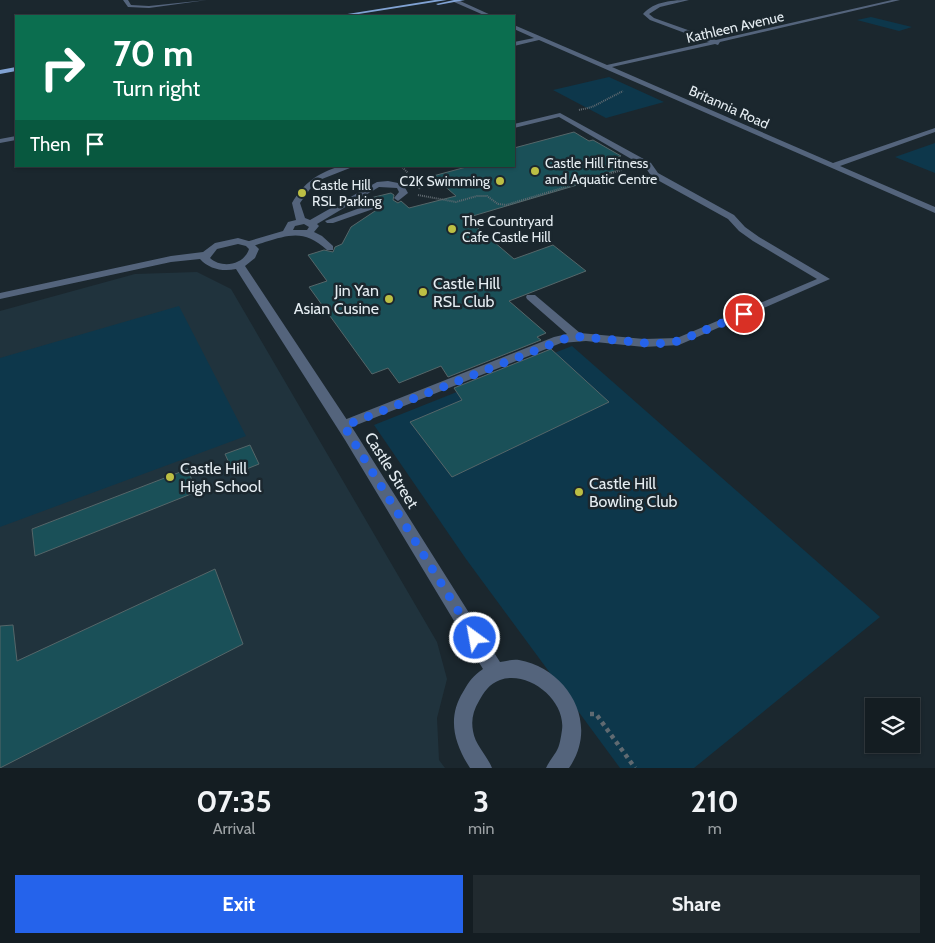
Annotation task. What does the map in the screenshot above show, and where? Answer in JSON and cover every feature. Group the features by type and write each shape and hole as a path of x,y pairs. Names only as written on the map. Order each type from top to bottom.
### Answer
{"main road":[{"path":"345,15 445,0"},
{"path":"365,15 463,0"},
{"path":"0,67 15,64"},
{"path":"0,72 15,70"}],"street":[{"path":"126,0 130,6 149,7 205,0"},
{"path":"688,0 655,7 649,9 646,14 652,20 718,43"},
{"name":"Kathleen Avenue","path":"606,67 718,43 898,0"},
{"path":"456,1 488,15"},
{"name":"Britannia Road","path":"515,26 935,210"},
{"path":"515,44 539,38"},
{"path":"344,426 558,340 576,336 656,344 679,341 825,279 756,239 742,229 731,217 655,175 648,165 560,115 515,126"},
{"path":"832,166 935,130"},
{"path":"0,141 15,138"},
{"path":"330,248 311,228 301,221 296,203 310,183 324,173 347,167"},
{"path":"311,228 377,185 400,186 404,193 398,198"},
{"path":"249,244 289,232 297,234 346,214 373,206"},
{"path":"289,232 287,230 289,225 301,221"},
{"path":"0,296 171,259 205,255 219,244 238,241 249,244 254,249 254,254 250,259 239,265 225,267 208,264 205,255"},
{"name":"Castle Street","path":"239,265 344,426 495,671"},
{"path":"531,298 576,336"},
{"path":"482,768 470,752 463,733 463,713 469,695 480,681 495,671 510,668 525,669 540,675 553,684 564,698 570,714 572,734 567,753 556,768"}],"path":[{"path":"573,112 592,107 622,90 630,94"},
{"path":"415,195 456,202 477,196 487,196 498,204 506,205 622,170"},
{"path":"570,714 596,714 635,768"}],"shaded area":[{"path":"871,17 912,27 899,31 857,20"},
{"path":"609,77 664,102 606,118 553,90"},
{"path":"935,143 935,173 895,157"},
{"name":"Castle Hill High School","path":"197,272 231,289 437,642 447,679 437,718 439,760 445,768 0,768 0,311 135,274"},
{"path":"179,306 246,436 0,527 0,358"},
{"name":"Castle Hill Bowling Club","path":"572,346 880,617 694,768 620,768 466,559 374,425"}],"building":[{"name":"Castle Hill RSL Club","path":"574,132 589,141 593,140 621,156 617,157 632,166 601,175 604,177 466,218 514,259 553,245 586,271 509,301 546,333 537,337 541,340 448,377 441,366 399,383 388,368 372,374 309,287 327,281 308,255 324,250 333,252 335,247 342,244 351,227 378,209 378,203 369,202 366,199 391,193 394,195 393,200 398,203 401,201 409,208 456,196 433,176 466,167 515,167 515,148"},
{"path":"551,349 609,402 452,477 410,422 462,400 454,388"},
{"path":"250,445 259,464 234,474 225,454"},
{"path":"188,469 196,492 35,556 32,529"},
{"path":"215,569 243,644 0,768 0,626 13,625 17,661"}],"place":[{"name":"Castle Hill Fitness and Aquatic Centre","path":"535,171"},
{"name":"C2K Swimming","path":"500,181"},
{"name":"Castle Hill RSL Parking","path":"302,193"},
{"name":"The Countryard Cafe Castle Hill","path":"452,229"},
{"name":"Castle Hill RSL Club","path":"423,292"},
{"name":"Jin Yan Asian Cusine","path":"389,299"},
{"name":"Castle Hill High School","path":"170,477"},
{"name":"Castle Hill Bowling Club","path":"579,492"}],"route":[{"path":"475,638 344,426 572,336 656,344 679,341 697,335 744,314"}]}
